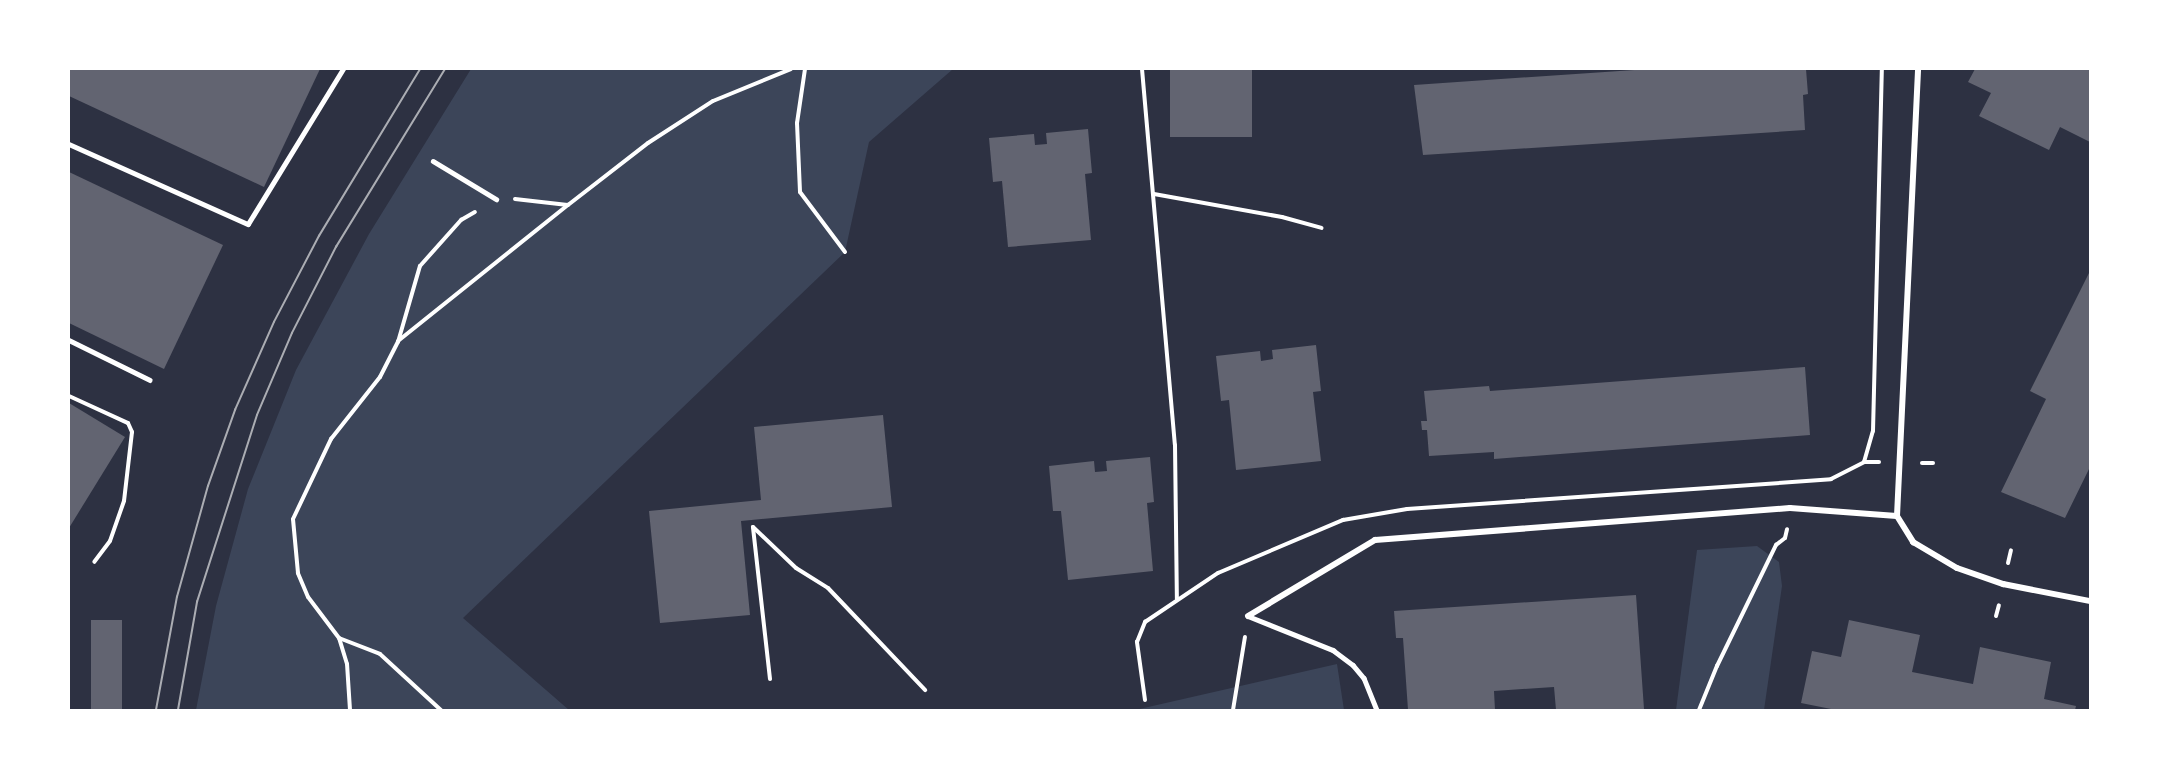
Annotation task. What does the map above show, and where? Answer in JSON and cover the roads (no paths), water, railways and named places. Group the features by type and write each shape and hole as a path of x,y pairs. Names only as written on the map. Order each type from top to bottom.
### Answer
{"street":[{"path":"1918,69 1897,516 1913,542 1957,568 2003,584 2090,601"},
{"path":"1248,616 1375,540 1790,508 1897,516"}],"lane":[{"path":"69,144 248,224 343,69"},
{"path":"433,161 496,199"},
{"path":"69,340 150,380"},
{"path":"1248,616 1333,650 1353,665 1364,678 1377,710"}],"tram line":[{"path":"156,710 177,597 208,486 235,410 274,322 319,236 420,69"},
{"path":"178,710 197,602 257,415 292,333 336,247 445,69"}]}
